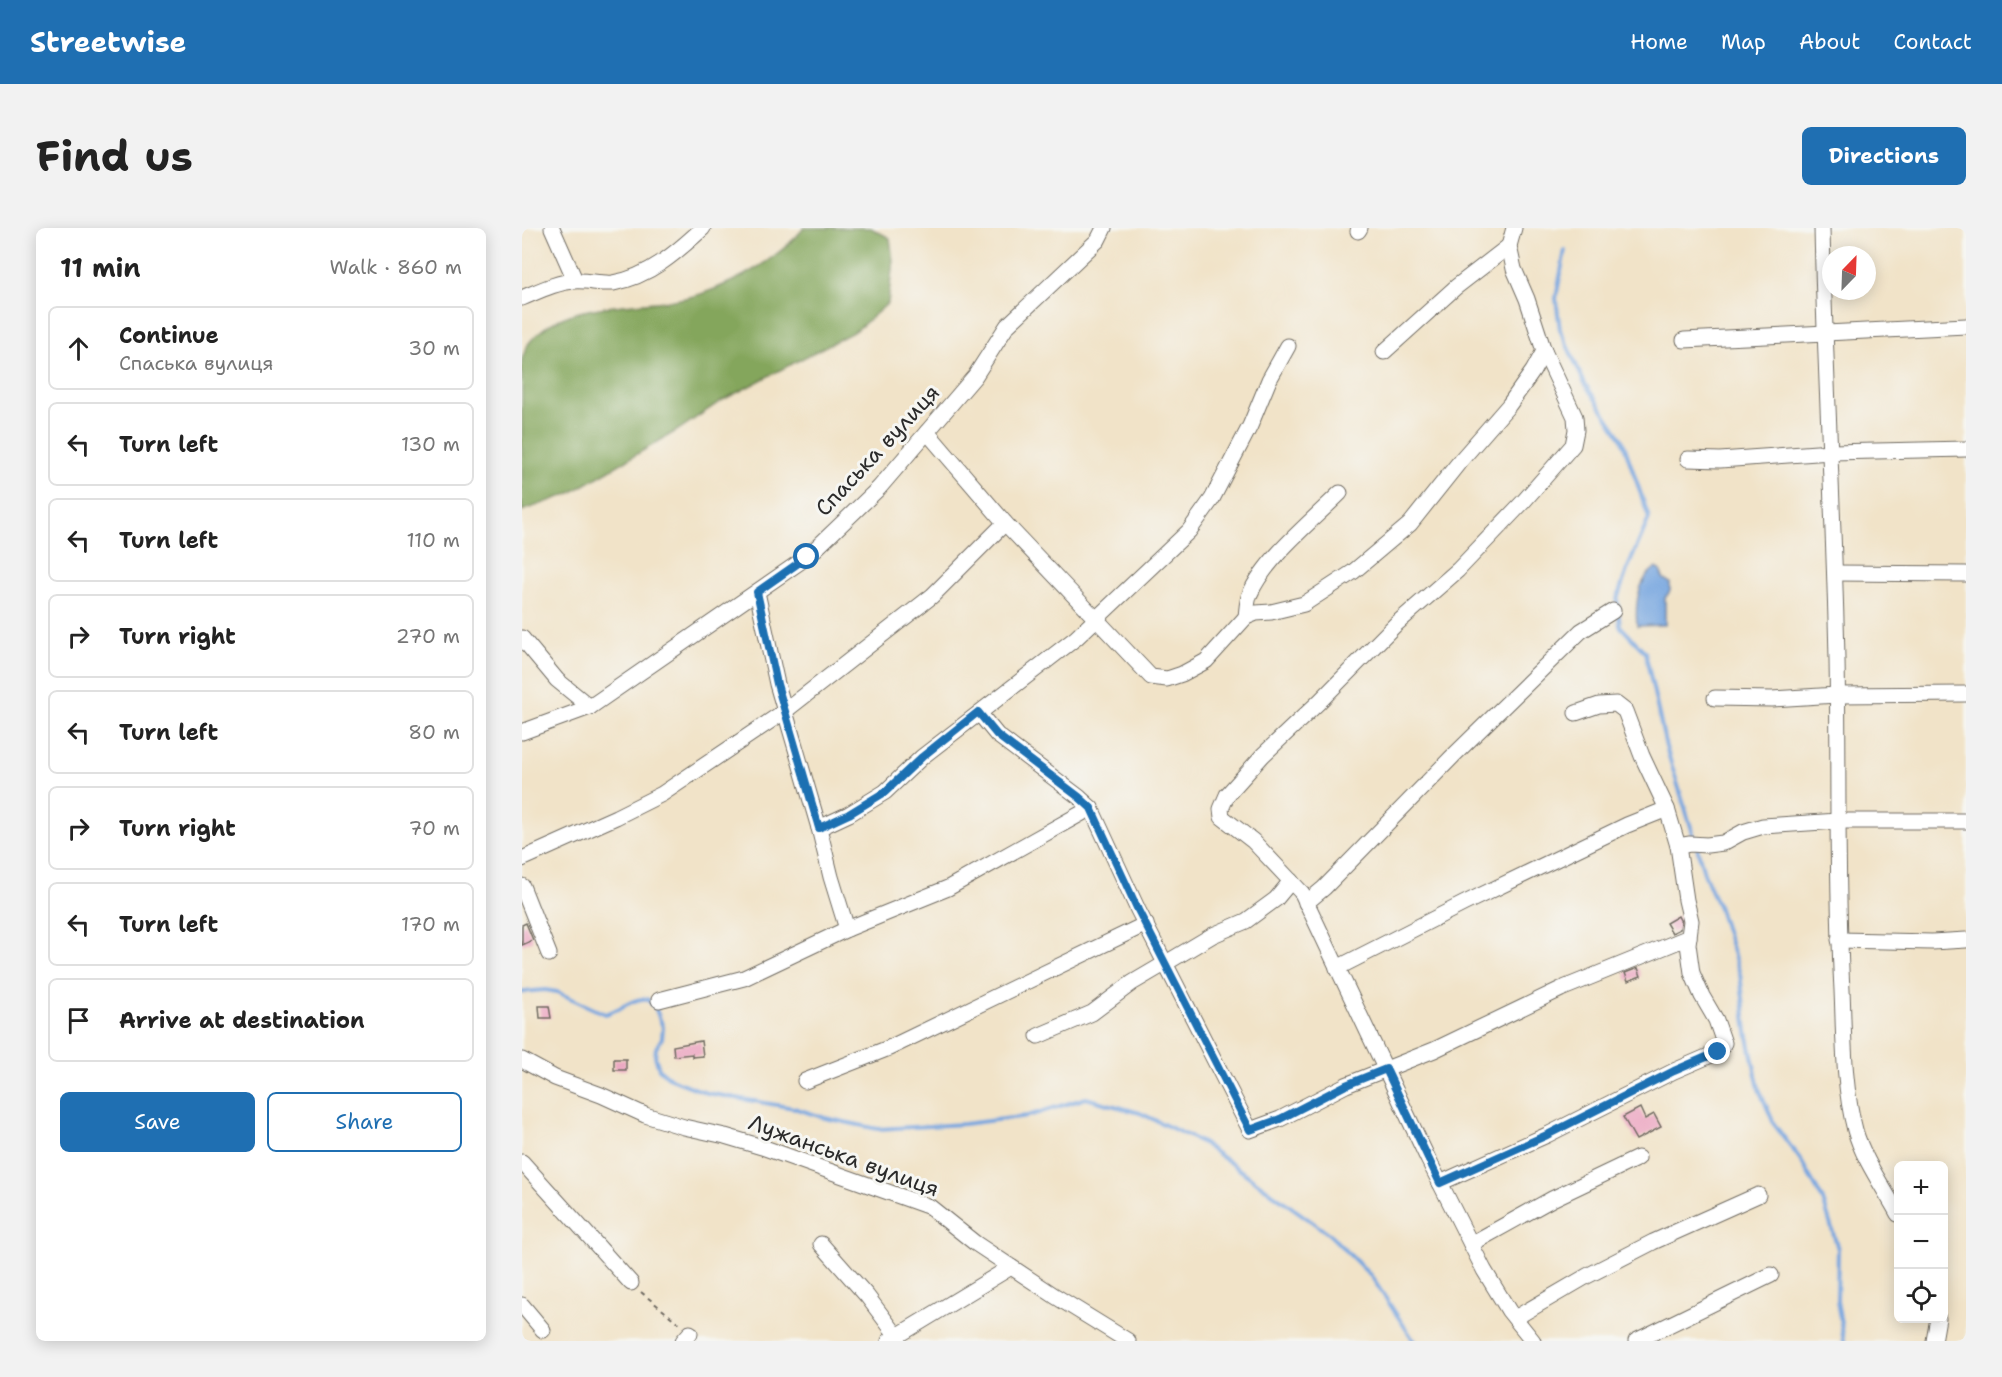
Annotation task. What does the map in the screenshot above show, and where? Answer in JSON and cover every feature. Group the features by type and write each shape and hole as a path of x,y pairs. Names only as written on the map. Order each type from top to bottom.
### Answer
{"street":[{"path":"552,228 575,280"},
{"path":"522,298 575,280 611,283 646,273 682,248 703,228"},
{"name":"Спаська вулиця","path":"522,732 590,707 807,557 879,488 975,376 1007,326 1098,240 1104,228"},
{"path":"1514,228 1509,246 1514,269 1527,299 1544,351 1575,417 1576,430 1573,445 1458,570 1395,625 1263,755 1227,795 1221,809 1222,818 1253,841 1302,893 1440,1183 1484,1270 1533,1341"},
{"path":"1822,228 1824,334 1835,573 1839,940 1846,1077 1855,1131 1868,1160 1894,1205"},
{"path":"1384,352 1456,287 1509,246"},
{"path":"1684,340 1966,326"},
{"path":"819,828 849,814 885,792 922,757 1097,620 1189,531 1212,499 1250,426 1269,380 1288,346"},
{"path":"1246,616 1304,604 1353,572 1410,524 1509,405 1544,351"},
{"path":"927,432 1005,523 1151,678 1167,679 1206,661 1246,616 1250,594 1260,577 1287,544 1340,494"},
{"path":"1688,459 1720,460 1831,452 1966,449"},
{"path":"522,859 662,794 785,711 932,596 1005,523"},
{"path":"1835,573 1966,574"},
{"path":"757,592 785,711 847,929"},
{"path":"1306,903 1324,888 1453,756 1581,631 1613,611"},
{"path":"522,638 556,680 590,707"},
{"path":"1715,698 1772,699 1837,695 1966,693"},
{"path":"1440,1183 1547,1135 1674,1071 1718,1052 1724,1042 1716,1020 1692,973 1688,944 1691,921 1686,900 1684,845 1642,756 1625,711 1616,704 1599,705 1576,713"},
{"path":"978,712 997,735 1091,808 1146,924 1250,1130 1280,1119 1346,1085 1434,1050 1561,989 1689,937"},
{"path":"659,1000 744,978 847,929 948,888 1091,808"},
{"path":"1337,968 1465,903 1627,825 1667,809"},
{"path":"1684,845 1723,843 1743,832 1763,826 1838,821 1966,821"},
{"path":"1038,1036 1092,1013 1132,983 1213,935 1246,921 1276,899 1291,881"},
{"path":"522,886 549,954"},
{"path":"805,1081 889,1048 1146,924"},
{"path":"1839,940 1932,942 1966,940"},
{"name":"Лужанська вулиця","path":"522,1060 555,1078 645,1115 762,1147 930,1207 975,1243 1128,1341"},
{"path":"1471,1244 1552,1199 1638,1158"},
{"path":"522,1162 632,1283"},
{"path":"1515,1318 1587,1276 1653,1242 1758,1195"},
{"path":"821,1244 867,1296 893,1339 1011,1267"},
{"path":"1636,1341 1771,1275"},
{"path":"522,1305 543,1330"},
{"path":"1934,1341 1937,1323"}],"path":[{"path":"632,1283 686,1337"}],"green space":[{"path":"804,228 871,228 890,238 893,261 888,303 857,330 721,401 678,430 569,494 522,511 522,360 529,343 545,328 564,317 586,310 680,299 715,289 757,268 782,250"}],"water":[{"path":"1655,568 1660,570 1663,578 1670,583 1670,591 1665,598 1665,625 1637,626 1638,594 1644,580"}],"building":[{"path":"1678,916 1681,922 1680,929 1672,933 1666,923"},
{"path":"526,923 533,940 522,945 522,925"},
{"path":"1638,968 1641,976 1628,981 1625,973"},
{"path":"539,1006 549,1006 551,1018 540,1018"},
{"path":"701,1041 703,1056 692,1057 692,1054 674,1056 673,1046"},
{"path":"614,1059 626,1059 626,1070 614,1070"},
{"path":"1640,1108 1645,1119 1654,1114 1661,1127 1636,1140 1623,1117"}],"waterway":[{"path":"1565,250 1556,298 1560,330 1585,384 1622,439 1649,518 1617,599 1620,626 1645,652 1666,747 1695,840"},
{"path":"1697,847 1740,974 1747,1032 1759,1089 1774,1124 1800,1159 1823,1200 1838,1249 1837,1301 1844,1341"},
{"path":"522,992 545,990 557,992 605,1014 637,1000 647,999 655,1007 663,1027 662,1038 656,1048 655,1056 659,1069 671,1079 707,1093 794,1108 825,1118 878,1129 964,1124 1028,1116 1086,1098 1140,1113 1201,1142 1329,1234 1371,1276 1414,1341"}],"route":[{"path":"807,557 757,592 777,684 819,828 849,814 885,792 922,757 978,712 997,735 1091,808 1138,910 1250,1130 1280,1119 1346,1085 1386,1069 1440,1183 1547,1135 1674,1071 1718,1052"}]}
